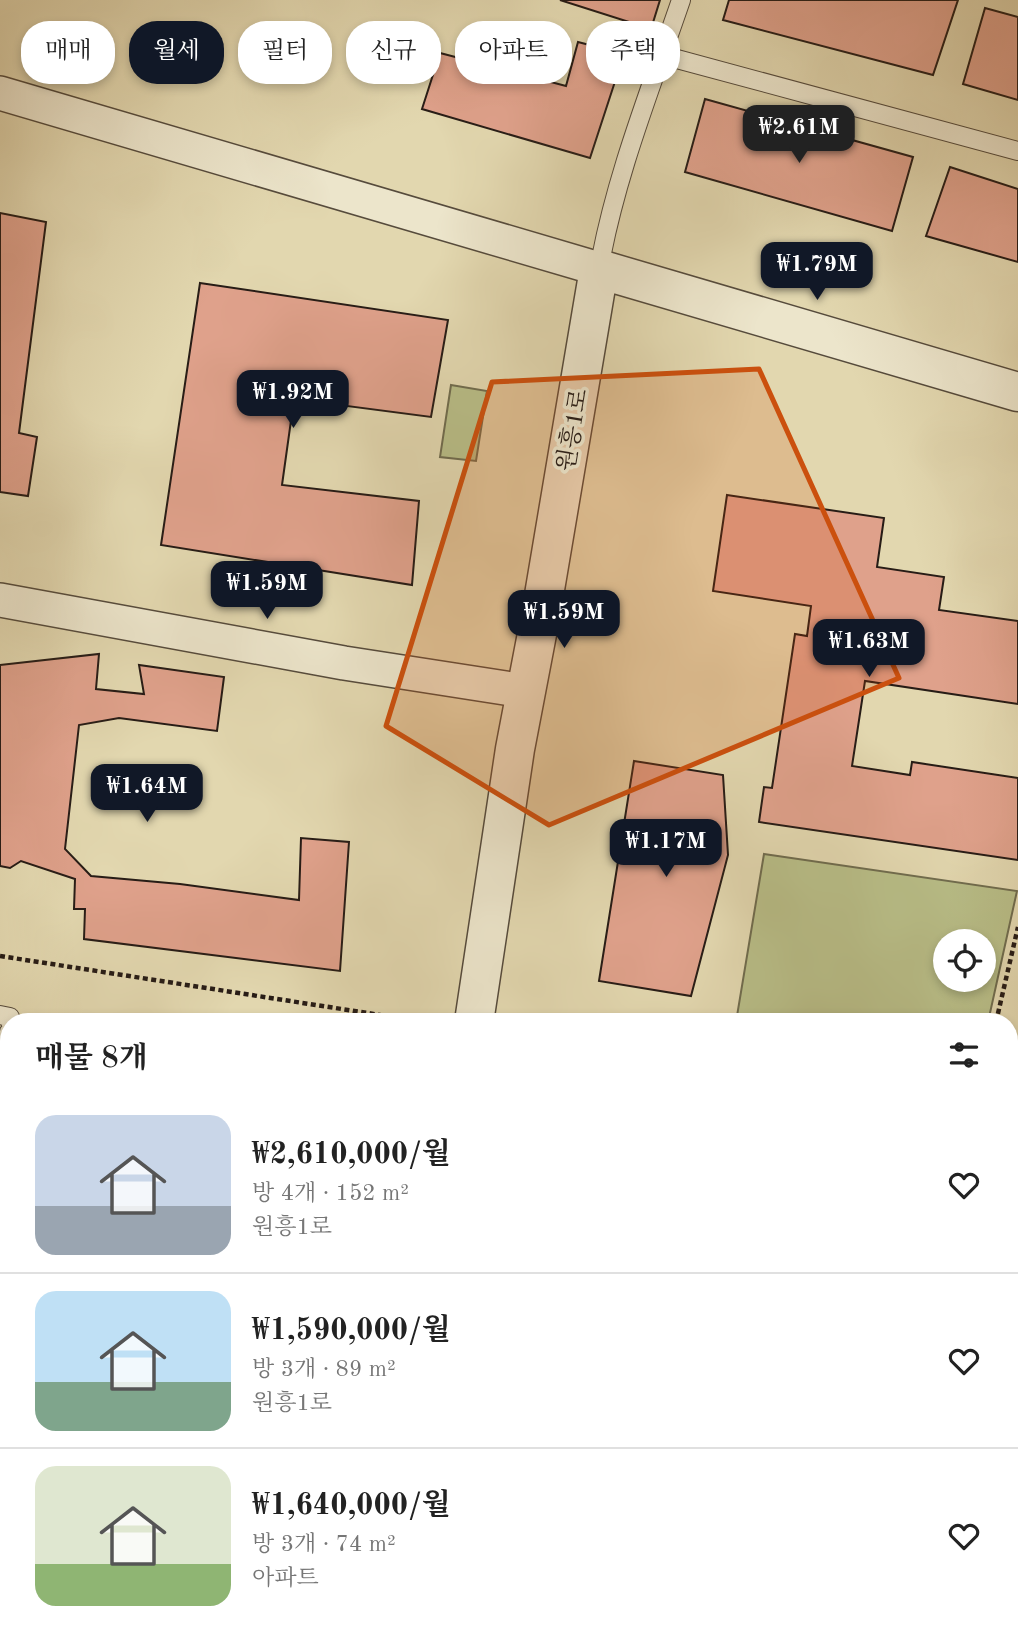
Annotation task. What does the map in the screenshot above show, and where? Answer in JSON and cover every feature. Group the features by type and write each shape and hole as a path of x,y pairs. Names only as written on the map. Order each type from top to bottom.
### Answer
{"street":[{"path":"0,93 1018,392"},
{"name":"원흥1로","path":"475,1013 525,691 541,613 599,269"},
{"path":"0,600 344,663 525,691"}],"lane":[{"path":"674,21 681,0"},
{"path":"680,60 1018,151"},
{"path":"599,269 606,229 652,84"}],"path":[{"path":"998,1013 1018,927"},
{"path":"0,956 367,1013"}],"highlighted area":[{"path":"759,369 899,678 549,825 386,726 492,382"}],"green space":[{"path":"451,385 487,391 476,461 440,457"},
{"path":"764,854 1017,891 996,986 996,929 933,929 933,992 995,992 990,1013 738,1013"}],"building":[{"path":"560,0 660,0 653,21 626,21"},
{"path":"729,0 958,0 933,75 723,20"},
{"path":"985,8 1018,17 1018,100 963,84"},
{"path":"578,42 586,44 586,84 614,84 590,158 422,109 430,84 441,84 441,53 455,57 455,84 566,86 572,84 572,64"},
{"path":"705,99 913,157 892,231 685,172"},
{"path":"950,167 1018,189 1018,262 926,236"},
{"path":"0,213 46,222 19,433 37,437 28,496 0,492"},
{"path":"200,283 448,320 431,417 294,399 282,485 419,501 412,585 161,545"},
{"path":"727,495 884,518 877,567 944,577 939,610 1018,621 1018,704 865,681 852,766 910,775 912,762 1018,778 1018,860 759,822 764,787 772,788 795,634 807,636 811,606 713,591"},
{"path":"99,654 96,689 144,694 139,665 224,677 217,731 119,718 79,725 65,849 91,876 180,884 299,900 301,838 349,842 340,971 84,939 85,909 74,909 75,879 21,861 10,868 0,866 0,665"},
{"path":"634,761 723,775 728,855 691,996 599,981"}]}
